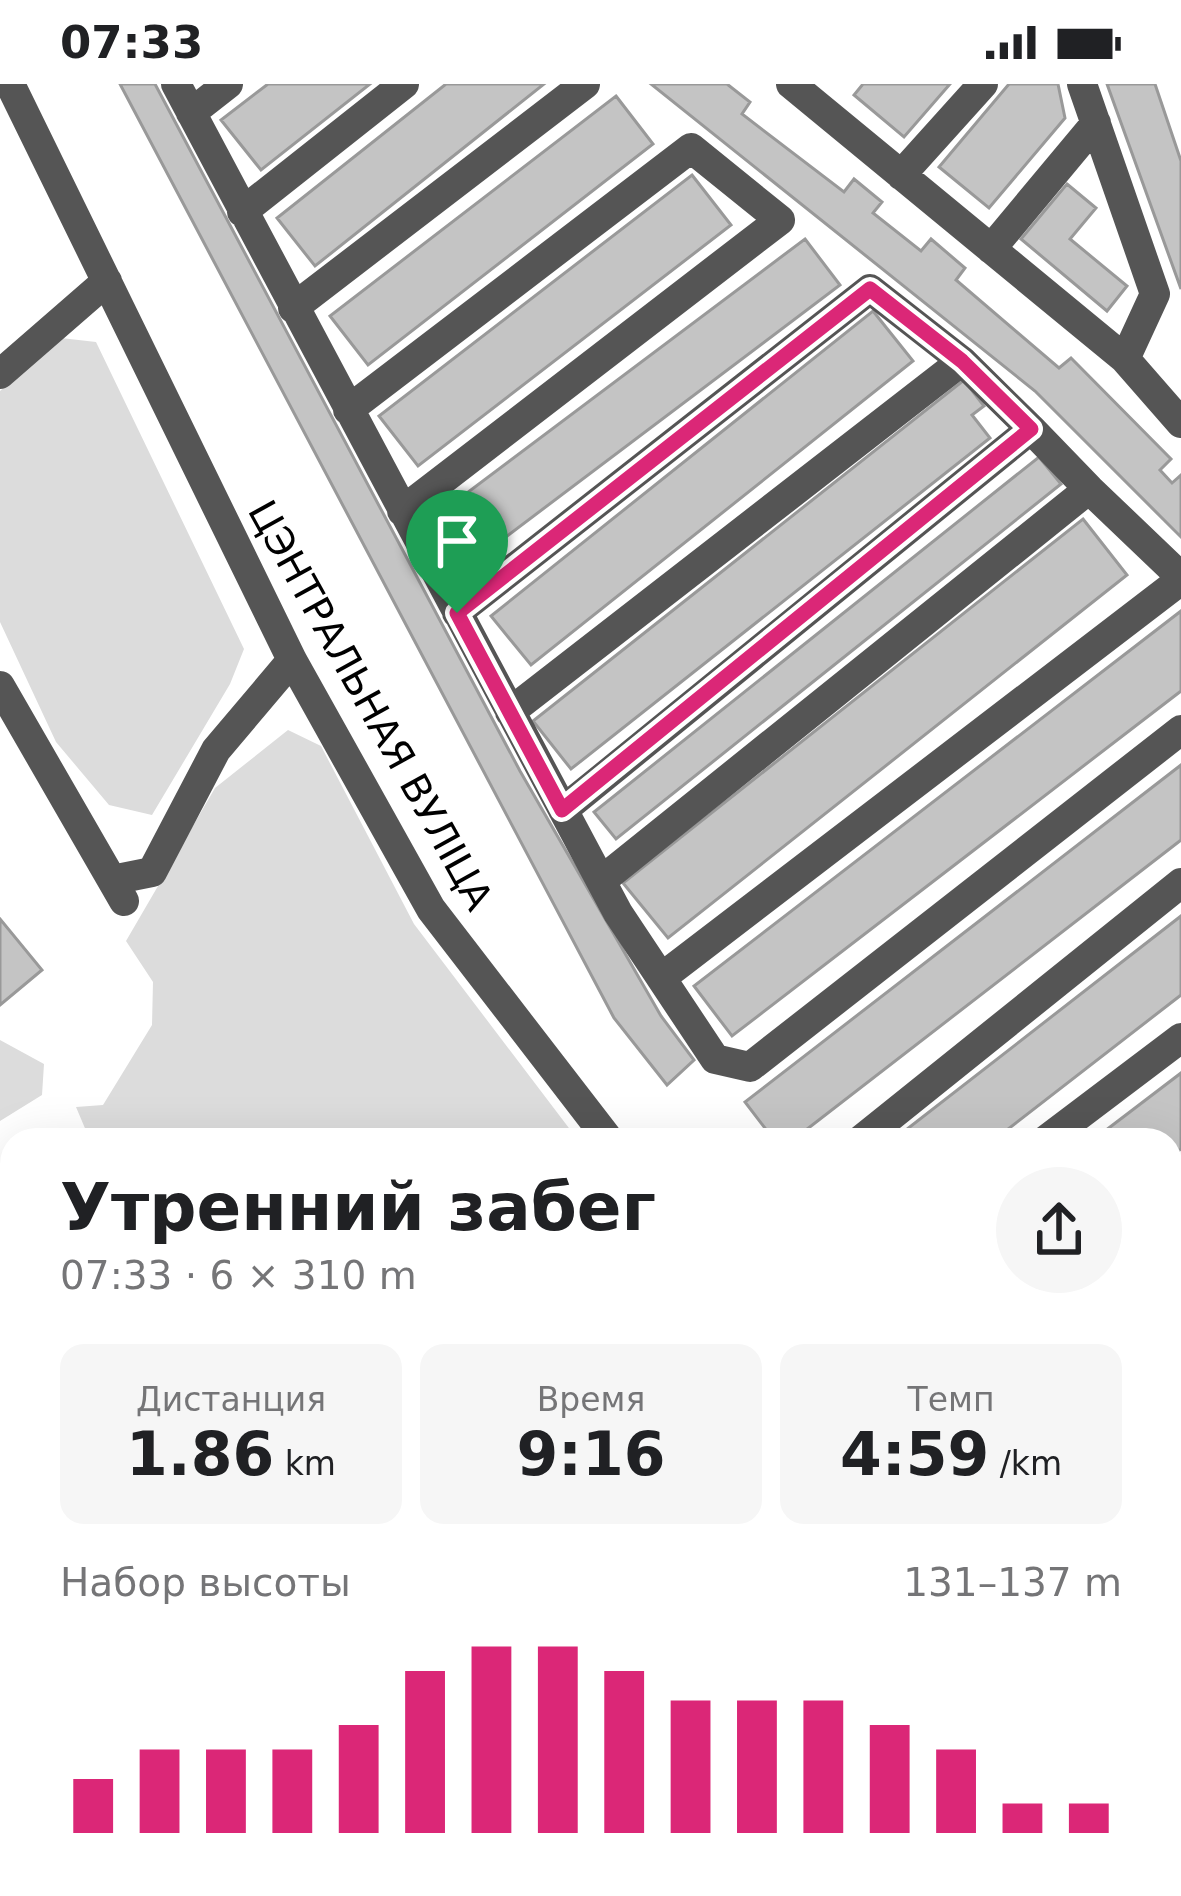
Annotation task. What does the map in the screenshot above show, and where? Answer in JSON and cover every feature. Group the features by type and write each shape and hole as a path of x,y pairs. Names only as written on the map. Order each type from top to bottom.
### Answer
{"street":[{"name":"ЦЭНТРАЛЬНАЯ ВУЛІЦА","path":"10,84 292,660 431,909 600,1128"},
{"path":"176,84 601,881 715,1059 750,1067 1181,730"},
{"path":"191,113 228,84"},
{"path":"242,212 404,84"},
{"path":"293,308 585,84"},
{"path":"791,84 825,94 901,175 1125,359 1181,423"},
{"path":"901,175 983,84"},
{"path":"1082,84 1155,294 1125,359"},
{"path":"991,249 1096,123"},
{"path":"348,410 691,148 780,220 402,511"},
{"path":"0,374 107,281"},
{"path":"457,613 870,289 962,361 1181,578 661,978"},
{"path":"510,712 962,361"},
{"path":"562,810 1031,429"},
{"path":"601,881 1089,488"},
{"path":"0,686 118,890 152,872 216,750 292,660"},
{"path":"876,1128 1181,883"},
{"path":"1062,1128 1181,1038"}],"shaded area":[{"path":"61,338 96,342 244,649 230,684 152,815 109,805 56,742 0,622 0,391"},
{"path":"288,730 321,746 414,924 569,1128 85,1128 76,1107 103,1105 152,1025 153,982 126,941 215,788"},
{"path":"0,1040 44,1064 42,1095 0,1121"}],"building":[{"path":"120,84 155,84 520,771 661,1016 694,1060 667,1085 614,1018"},
{"path":"268,84 370,84 261,170 221,120"},
{"path":"446,84 544,84 315,266 277,218"},
{"path":"651,84 727,84 750,102 742,114 844,192 854,179 882,202 873,213 921,251 931,239 965,268 956,280 1059,368 1071,358 1171,459 1160,470 1172,483 1181,475 1181,537 1035,391"},
{"path":"863,84 950,84 904,137 854,95"},
{"path":"1009,84 1058,84 1065,118 989,208 939,167"},
{"path":"1107,84 1155,84 1181,161 1181,289"},
{"path":"616,96 653,144 368,365 330,316"},
{"path":"692,175 731,225 418,466 379,416"},
{"path":"1067,184 1096,208 1070,239 1127,286 1107,311 1021,239"},
{"path":"805,239 840,285 470,564 435,517"},
{"path":"873,311 913,361 531,665 491,616"},
{"path":"964,380 984,406 972,415 990,438 571,769 533,721"},
{"path":"1039,457 1061,484 616,839 594,812"},
{"path":"1083,519 1127,575 668,938 623,883"},
{"path":"1181,611 1181,691 732,1036 694,986"},
{"path":"1181,765 1181,840 809,1128 765,1128 745,1102"},
{"path":"1181,916 1181,995 1009,1128 908,1128"},
{"path":"0,919 42,970 0,1005"},
{"path":"1181,1073 1181,1128 1109,1128"}],"route":[{"path":"870,289 962,361 1031,429 562,810 457,613 870,289"}]}
